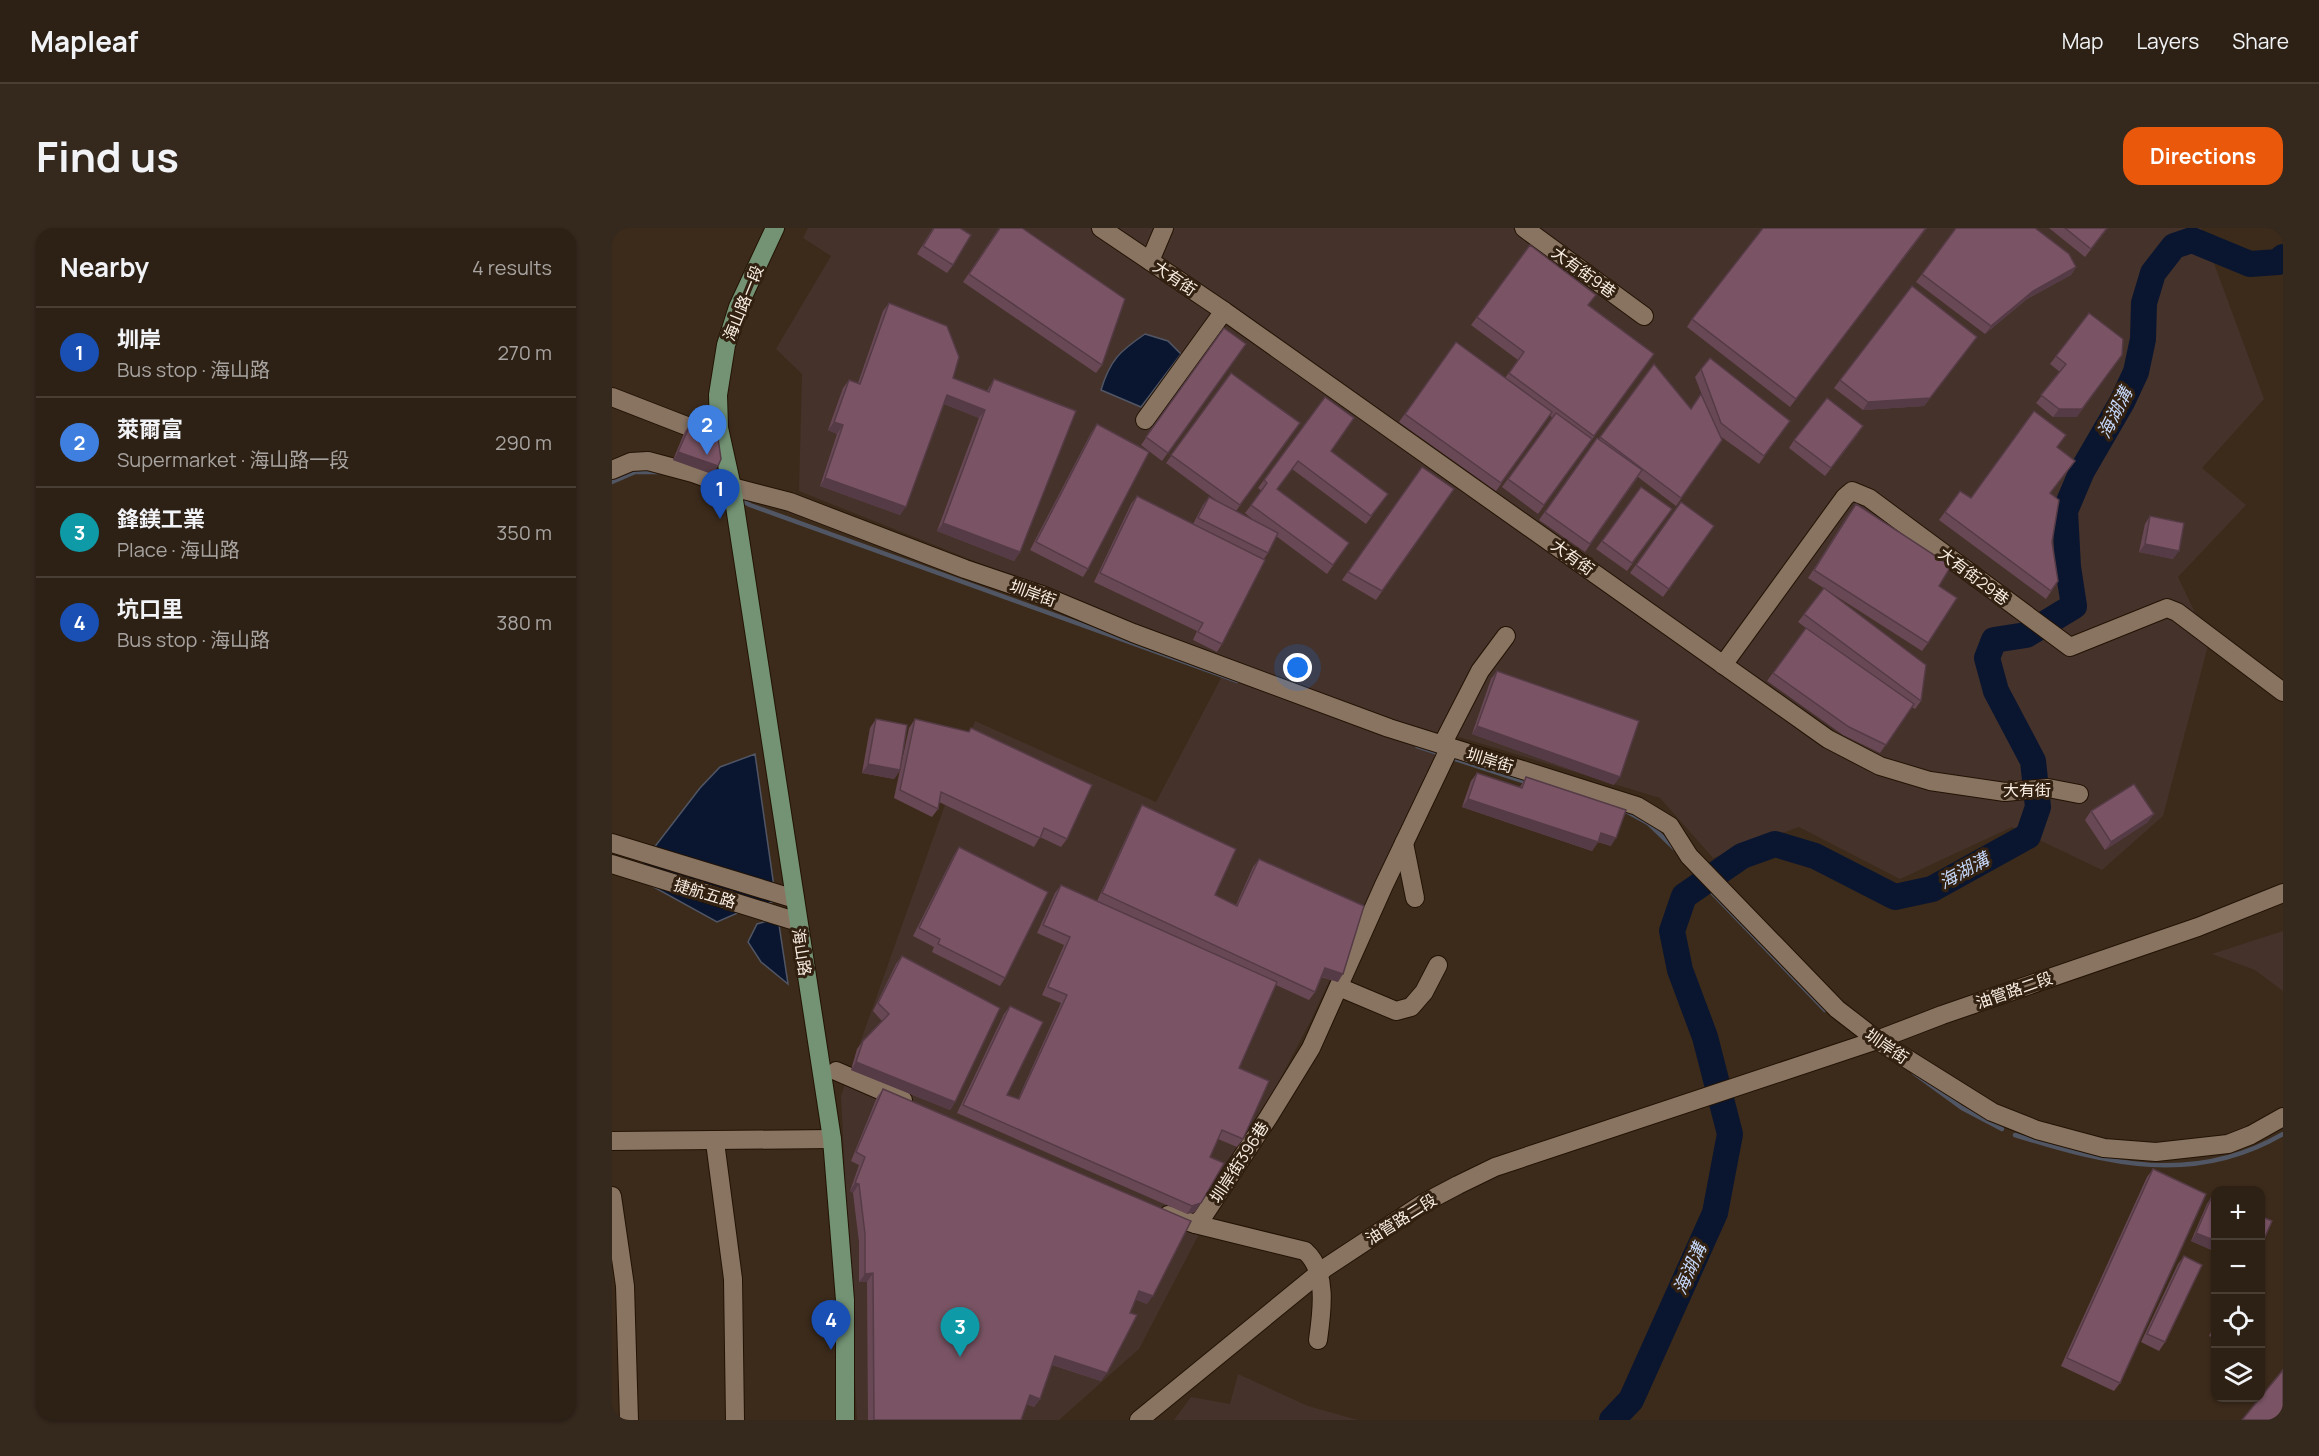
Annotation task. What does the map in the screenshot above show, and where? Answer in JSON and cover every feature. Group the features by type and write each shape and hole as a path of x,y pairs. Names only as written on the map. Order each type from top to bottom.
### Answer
{"main road":[{"name":"海山路一段","path":"732,487 719,428 718,395 726,345 738,307 776,228"},
{"name":"海山路","path":"732,487 832,1139 845,1300 845,1420"}],"street":[{"name":"大有街","path":"1101,228 1224,311 1828,739 1880,766 1930,781 2005,792 2049,788 2079,794"},
{"path":"1150,261 1164,228"},
{"name":"大有街9巷","path":"1524,228 1644,316"},
{"path":"1145,420 1224,311"},
{"path":"612,396 697,430 719,428"},
{"name":"圳岸街","path":"612,470 631,462 648,461 790,502 1446,751 1637,806 1670,826 1689,856 1727,898 1837,1009 1878,1040 1992,1112 2037,1130 2104,1148 2156,1152 2228,1144 2251,1135 2283,1117"},
{"name":"大有街29巷","path":"1723,665 1845,496 1852,491 1869,498 2070,647 2167,608 2176,612 2283,692"},
{"name":"圳岸街396巷","path":"1195,1224 1202,1218 1311,1048 1480,671 1506,636"},
{"name":"捷航五路","path":"612,843 795,899"},
{"path":"1404,843 1415,898"},
{"name":"捷航五路","path":"612,864 798,922"},
{"name":"油管路二段","path":"1151,1417 1318,1273 1422,1204 1495,1167 1878,1040 1942,1015 2198,927 2283,893"},
{"path":"1339,987 1396,1011 1411,1007 1424,992 1438,965"},
{"path":"836,1071 923,1109"},
{"path":"612,1141 715,1142 832,1139"},
{"path":"715,1142 733,1279 735,1420"},
{"path":"612,1196 625,1286 629,1420"},
{"path":"1152,1208 1184,1222 1305,1251 1315,1260 1318,1273 1322,1310 1318,1340"}],"shaded area":[{"path":"808,228 2201,228 2264,399 2202,468 2246,505 2178,577 2209,642 2163,816 2102,870 2012,827 1900,879 1799,827 1713,858 1660,798 1446,733 1310,1022 1139,1349 1059,1420 857,1420 841,1096 975,721 1156,802 1229,663 799,491 802,374 776,349 831,256 803,238"},
{"path":"2283,931 2283,991 2255,970 2212,954"},
{"path":"1238,1374 1308,1406 1358,1420 1174,1420 1191,1397 1230,1404"}],"water":[{"path":"1145,334 1168,341 1181,354 1141,407 1101,390 1108,371 1117,357"},
{"path":"755,754 776,901 742,911 717,922 650,885 641,875 643,862 700,788 720,767"},
{"path":"778,918 788,984 761,962 748,942 757,924"}],"building":[{"path":"934,228 960,228 971,235 953,265 923,246"},
{"path":"1000,228 1022,228 1125,299 1102,365 969,274"},
{"path":"1763,228 1926,228 1796,399 1692,319"},
{"path":"1956,228 2035,228 2069,254 2076,267 2033,291 1991,326 1922,274"},
{"path":"2065,228 2107,228 2091,249"},
{"path":"1530,245 1596,295 1588,305 1654,354 1594,436 1509,373 1524,352 1477,317"},
{"path":"1912,286 1977,337 1930,398 1868,402 1840,380"},
{"path":"889,303 947,326 959,357 953,378 989,392 994,379 1076,411 1020,552 943,523 985,410 947,395 906,507 825,478 843,425 834,422 849,380 860,384"},
{"path":"2089,313 2123,339 2122,355 2082,409 2059,409 2041,395 2066,364 2056,356"},
{"path":"1224,328 1246,344 1168,453 1146,437"},
{"path":"1456,342 1552,412 1501,483 1405,414"},
{"path":"1710,358 1790,421 1764,456 1721,423 1701,369"},
{"path":"1654,364 1691,409 1701,394 1722,440 1681,498 1600,437"},
{"path":"1231,373 1300,423 1240,505 1171,455"},
{"path":"1325,397 1354,418 1331,451 1388,494 1371,516 1298,461 1277,489 1349,543 1333,565 1251,505 1267,483 1264,480"},
{"path":"1827,398 1863,426 1831,468 1794,440"},
{"path":"2034,411 2066,435 2057,447 2075,461 2050,493 2059,500 2052,542 2058,581 2051,591 1945,512 1960,491 1971,498"},
{"path":"1556,413 1592,439 1544,505 1508,479"},
{"path":"691,423 717,431 721,459 718,466 678,452"},
{"path":"1097,424 1149,452 1088,569 1036,542"},
{"path":"1597,438 1642,470 1590,544 1545,512"},
{"path":"1422,467 1454,489 1382,591 1348,572"},
{"path":"1641,487 1672,509 1632,563 1602,541"},
{"path":"1137,496 1265,560 1222,644 1198,632 1203,623 1100,573"},
{"path":"1209,497 1278,533 1268,553 1198,518"},
{"path":"1681,502 1714,526 1669,589 1636,565"},
{"path":"1856,504 1951,566 1939,586 1957,598 1928,643 1814,570"},
{"path":"2150,516 2184,523 2179,551 2145,544"},
{"path":"1824,588 1926,665 1921,701 1804,614"},
{"path":"1806,628 1914,704 1886,745 1849,727 1773,673"},
{"path":"1497,671 1639,721 1620,777 1477,726"},
{"path":"876,719 907,725 900,770 868,764"},
{"path":"915,719 969,732 971,728 1092,785 1067,839 1044,828 1040,838 941,792 938,809 900,790"},
{"path":"1477,773 1522,788 1526,777 1626,810 1616,838 1601,833 1598,842 1468,799"},
{"path":"2134,784 2154,814 2111,842 2091,811"},
{"path":"1142,805 1236,849 1215,895 1237,906 1259,859 1364,906 1343,974 1325,968 1315,992 1102,893"},
{"path":"959,847 1048,892 1005,978 938,944 940,939 919,928"},
{"path":"1061,885 1277,982 1239,1068 1269,1081 1243,1139 1222,1130 1210,1157 1224,1163 1201,1203 1192,1206 963,1105 1010,1006 1043,1022 1007,1095 1019,1099 1067,995 1048,987 1070,937 1043,925"},
{"path":"902,956 1000,1008 955,1102 856,1062 863,1041 889,1014 878,1003"},
{"path":"883,1089 1191,1221 1153,1296 1139,1291 1130,1313 1137,1315 1107,1373 1055,1356 1040,1399 1030,1395 1021,1420 874,1420 873,1273 865,1274 865,1234 859,1184 855,1183 865,1157 856,1152"},
{"path":"2153,1169 2206,1194 2120,1383 2067,1358"},
{"path":"2211,1198 2211,1239 2196,1233"},
{"path":"2265,1218 2272,1221 2265,1237"},
{"path":"2184,1256 2202,1265 2165,1342 2147,1334"},
{"path":"2283,1370 2283,1420 2242,1420 2257,1402 2265,1402 2265,1392"}],"waterway":[{"name":"海湖溝","path":"1612,1420 1631,1400 1715,1213 1730,1134 1705,1037 1680,970 1672,931 1684,896 1742,856 1775,844 1815,856 1895,897 1932,889 2028,836 2038,807 2033,761 1996,691 1987,658 1994,640 2026,635 2074,606 2068,567 2065,511 2082,471 2122,402 2136,372 2143,339 2144,303 2153,273 2174,246 2192,240 2250,264 2278,262 2283,257"},
{"path":"612,482 635,472 660,472"},
{"path":"738,498 750,505 1237,681"},
{"path":"1417,746 1441,754"},
{"path":"1449,757 1529,783"},
{"path":"1626,811 1648,823 1674,848"},
{"path":"1698,878 1825,1010"},
{"path":"1914,1073 1962,1108 2002,1129"},
{"path":"2015,1135 2117,1161 2150,1165 2184,1165 2217,1160 2250,1150 2283,1134"}],"place":[{"name":"萊爾富","path":"707,455"},
{"name":"圳岸","path":"720,519"},
{"name":"坑口里","path":"831,1350"},
{"name":"鋒鎂工業","path":"960,1357"}]}
